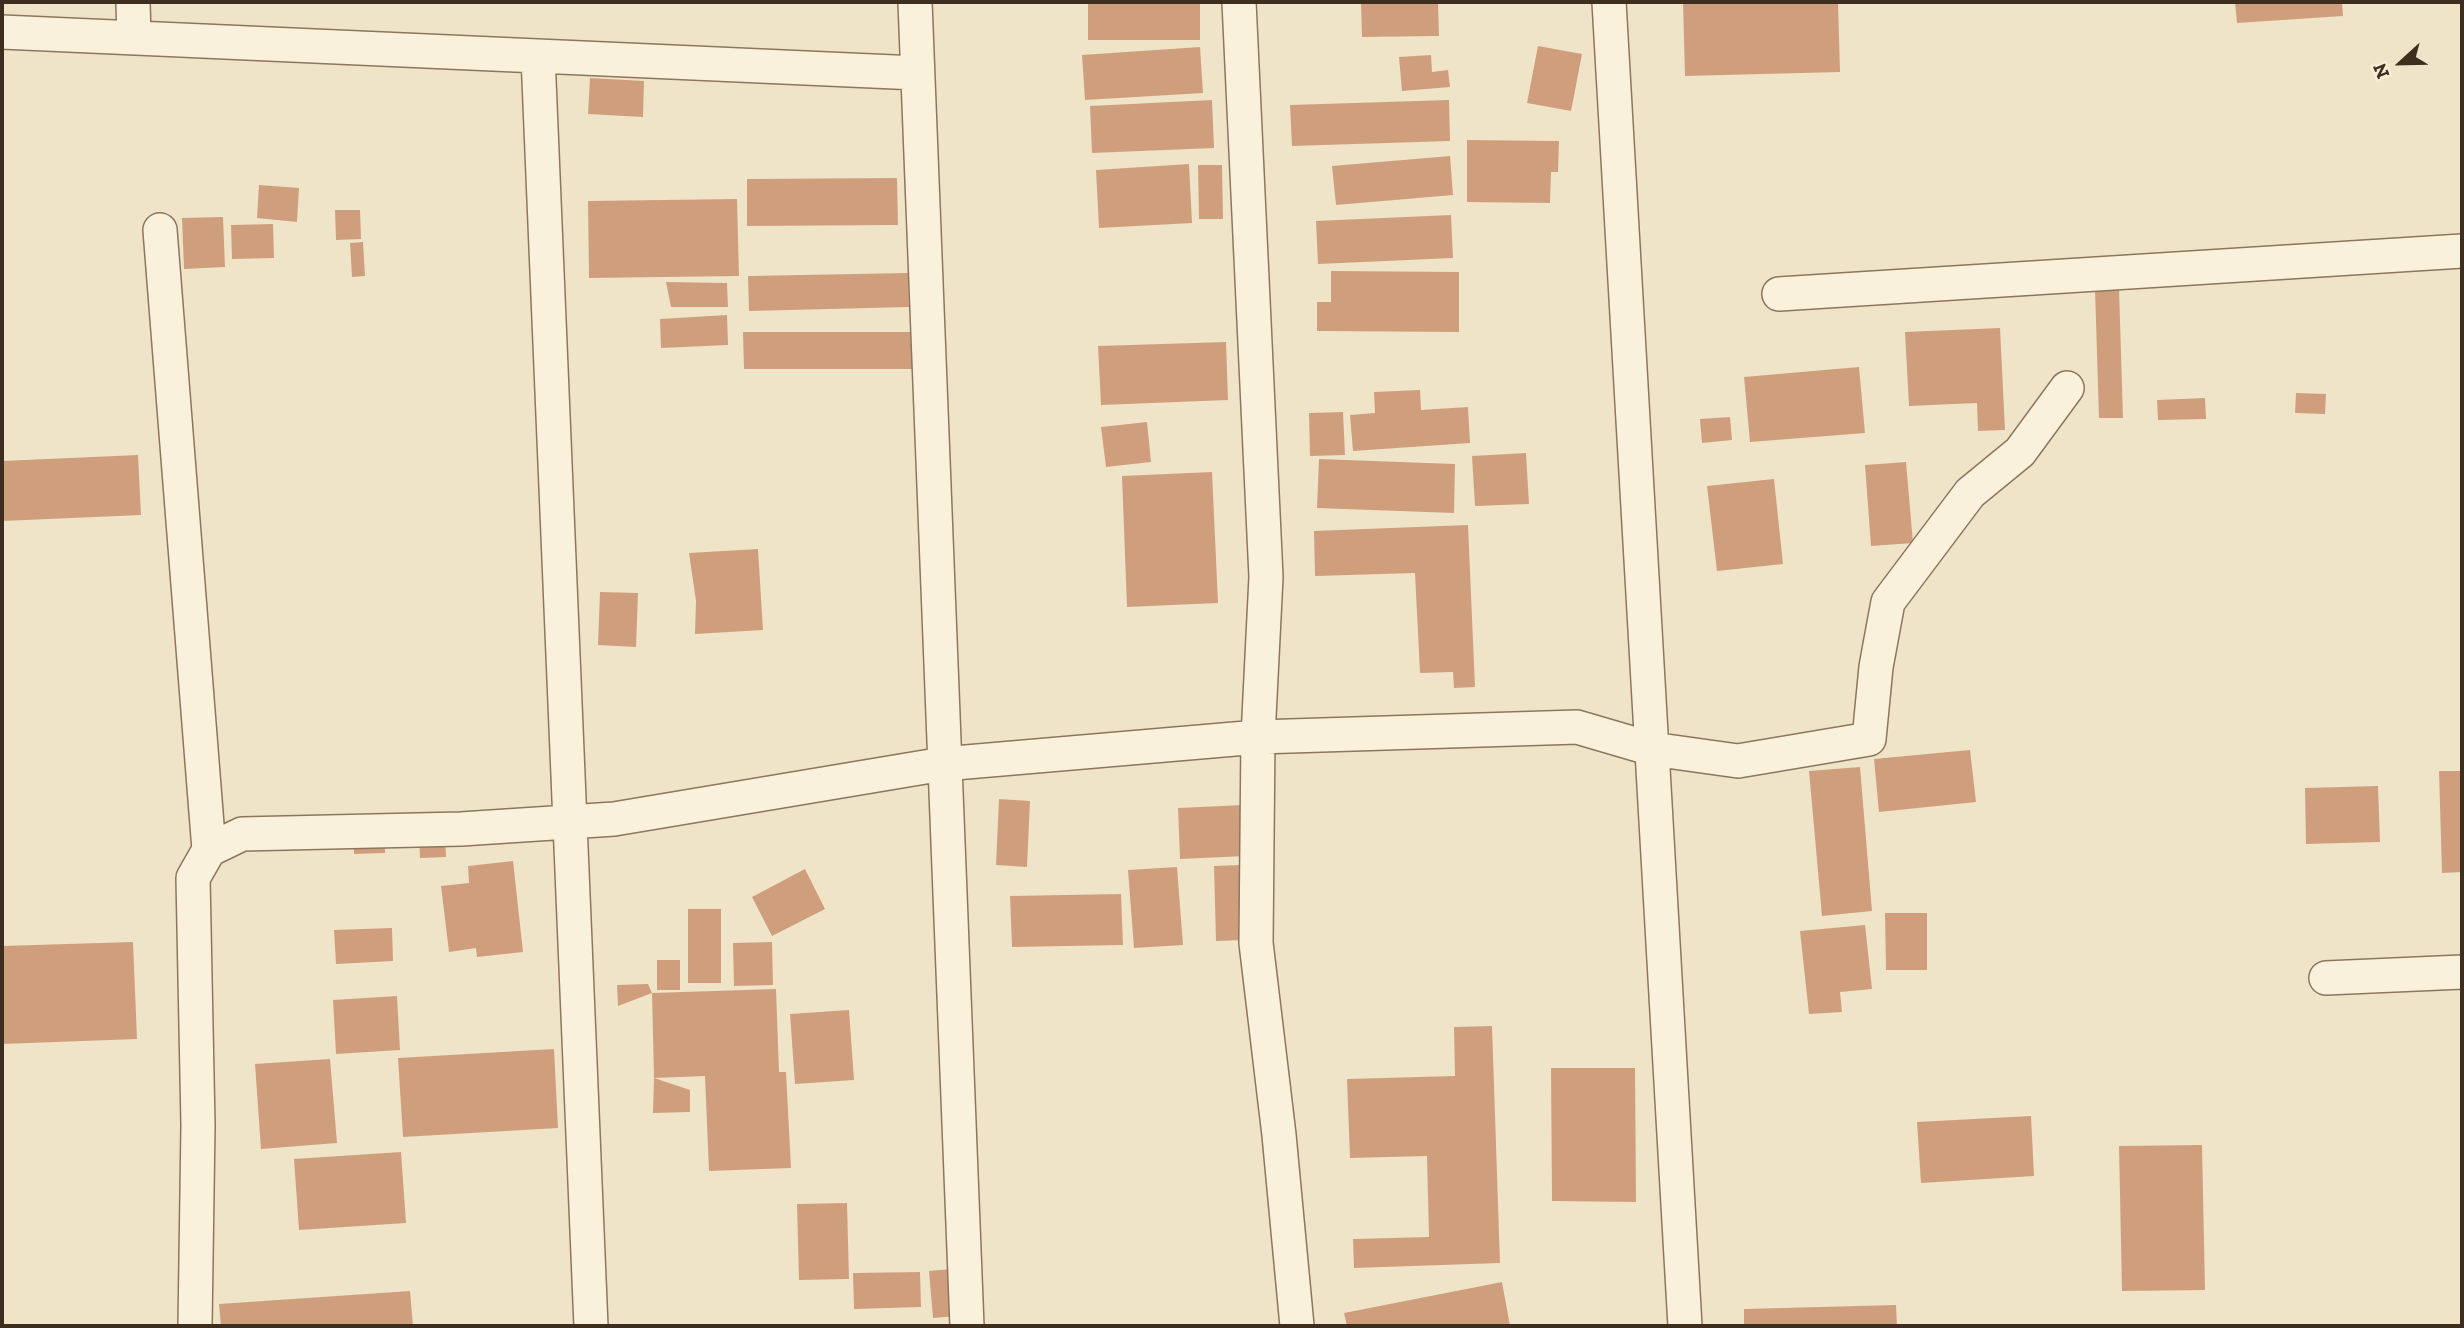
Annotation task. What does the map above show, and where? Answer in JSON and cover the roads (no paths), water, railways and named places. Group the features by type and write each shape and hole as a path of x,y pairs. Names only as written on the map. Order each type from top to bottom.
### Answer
{"street":[{"path":"133,2 134,38"},
{"path":"915,2 967,1326"},
{"path":"1239,2 1266,577 1258,737 1256,943 1279,1135 1297,1326"},
{"path":"1609,2 1685,1326"},
{"path":"2,32 918,73"},
{"path":"538,56 591,1326"},
{"path":"160,230 209,850 193,878 198,1125 195,1326"},
{"path":"1779,294 2462,251"},
{"path":"209,850 242,834 461,829 614,819 943,764 1258,737 1577,727 1651,749 1738,761 1869,739 1876,667 1888,602 1970,492 2020,452 2067,388"},
{"path":"2326,978 2462,972"}]}
